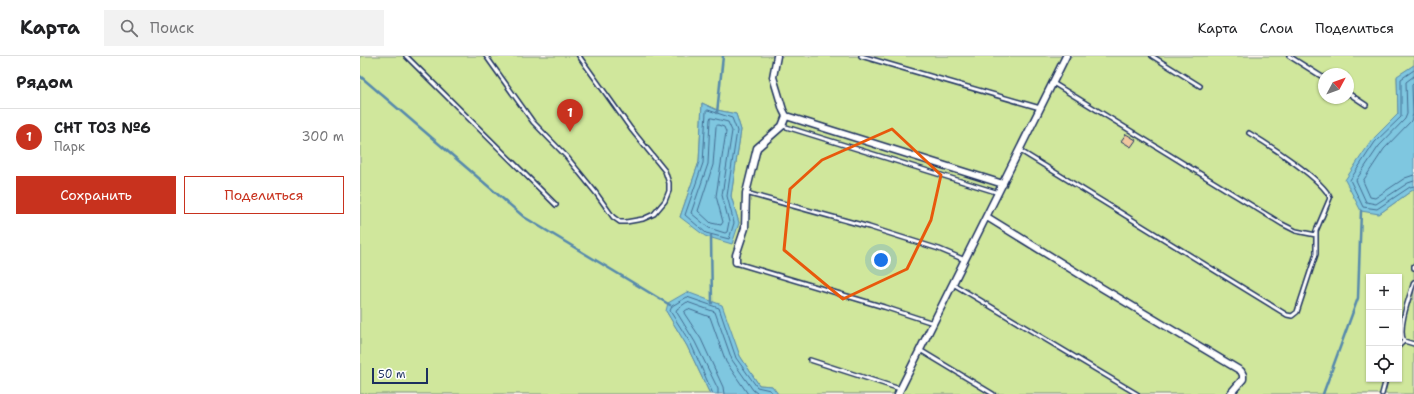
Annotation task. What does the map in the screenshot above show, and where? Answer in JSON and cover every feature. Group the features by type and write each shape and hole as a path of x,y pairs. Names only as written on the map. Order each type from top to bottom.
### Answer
{"street":[{"path":"736,262 736,255 745,228 746,193 757,148 782,126 786,116 773,77 777,56"},
{"path":"899,392 1066,56"},
{"path":"786,116 1003,184"},
{"path":"987,217 1241,372 1243,375 1243,380 1230,394"}],"lane":[{"path":"406,56 556,205"},
{"path":"486,56 533,122 566,156 613,217 620,222 643,219 654,214 665,201 669,191 669,183 665,171 632,129 579,56"},
{"path":"861,56 1040,108"},
{"path":"1152,56 1200,86"},
{"path":"1289,56 1318,74"},
{"path":"1053,83 1282,224 1296,231 1316,235"},
{"path":"1354,97 1366,105"},
{"path":"782,126 999,193"},
{"path":"1019,150 1290,316 1295,315 1314,260 1316,235 1319,222 1330,201 1329,193 1302,169 1272,147 1249,133"},
{"path":"746,193 869,227 939,249 965,260"},
{"path":"736,262 876,304 933,323"},
{"path":"1414,282 1408,300 1402,332 1404,341 1414,344"},
{"path":"953,284 1137,394"},
{"path":"920,350 993,394"},
{"path":"810,360 899,392"},
{"path":"1382,394 1385,382"}],"highlighted area":[{"path":"892,129 941,175 931,220 907,269 843,299 784,250 790,189 822,160"}],"green space":[{"path":"360,56 1414,56 1414,65 1397,77 1398,114 1372,140 1379,214 1414,189 1414,394 778,394 772,386 759,385 740,356 731,335 666,311 687,346 710,394 360,394","holes":["702,103 717,110 736,114 741,130 731,196 739,223 680,217 699,162"]}],"water":[{"path":"1414,65 1414,189 1379,214 1361,211 1345,180 1372,140 1398,114 1397,76"},
{"path":"702,103 717,110 736,114 741,130 731,196 739,223 732,244 705,236 680,217 699,162"},
{"path":"687,292 722,305 740,356 759,385 772,386 778,394 710,394 687,346 666,311 668,303"}],"building":[{"path":"1126,134 1136,140 1131,147 1121,141"}],"waterway":[{"path":"717,113 723,56"},
{"path":"360,76 524,217 670,305"},
{"path":"1323,394 1358,298 1361,211"},
{"path":"711,236 712,303"}],"place":[{"name":"СНТ ТОЗ №6","path":"570,132"}]}
